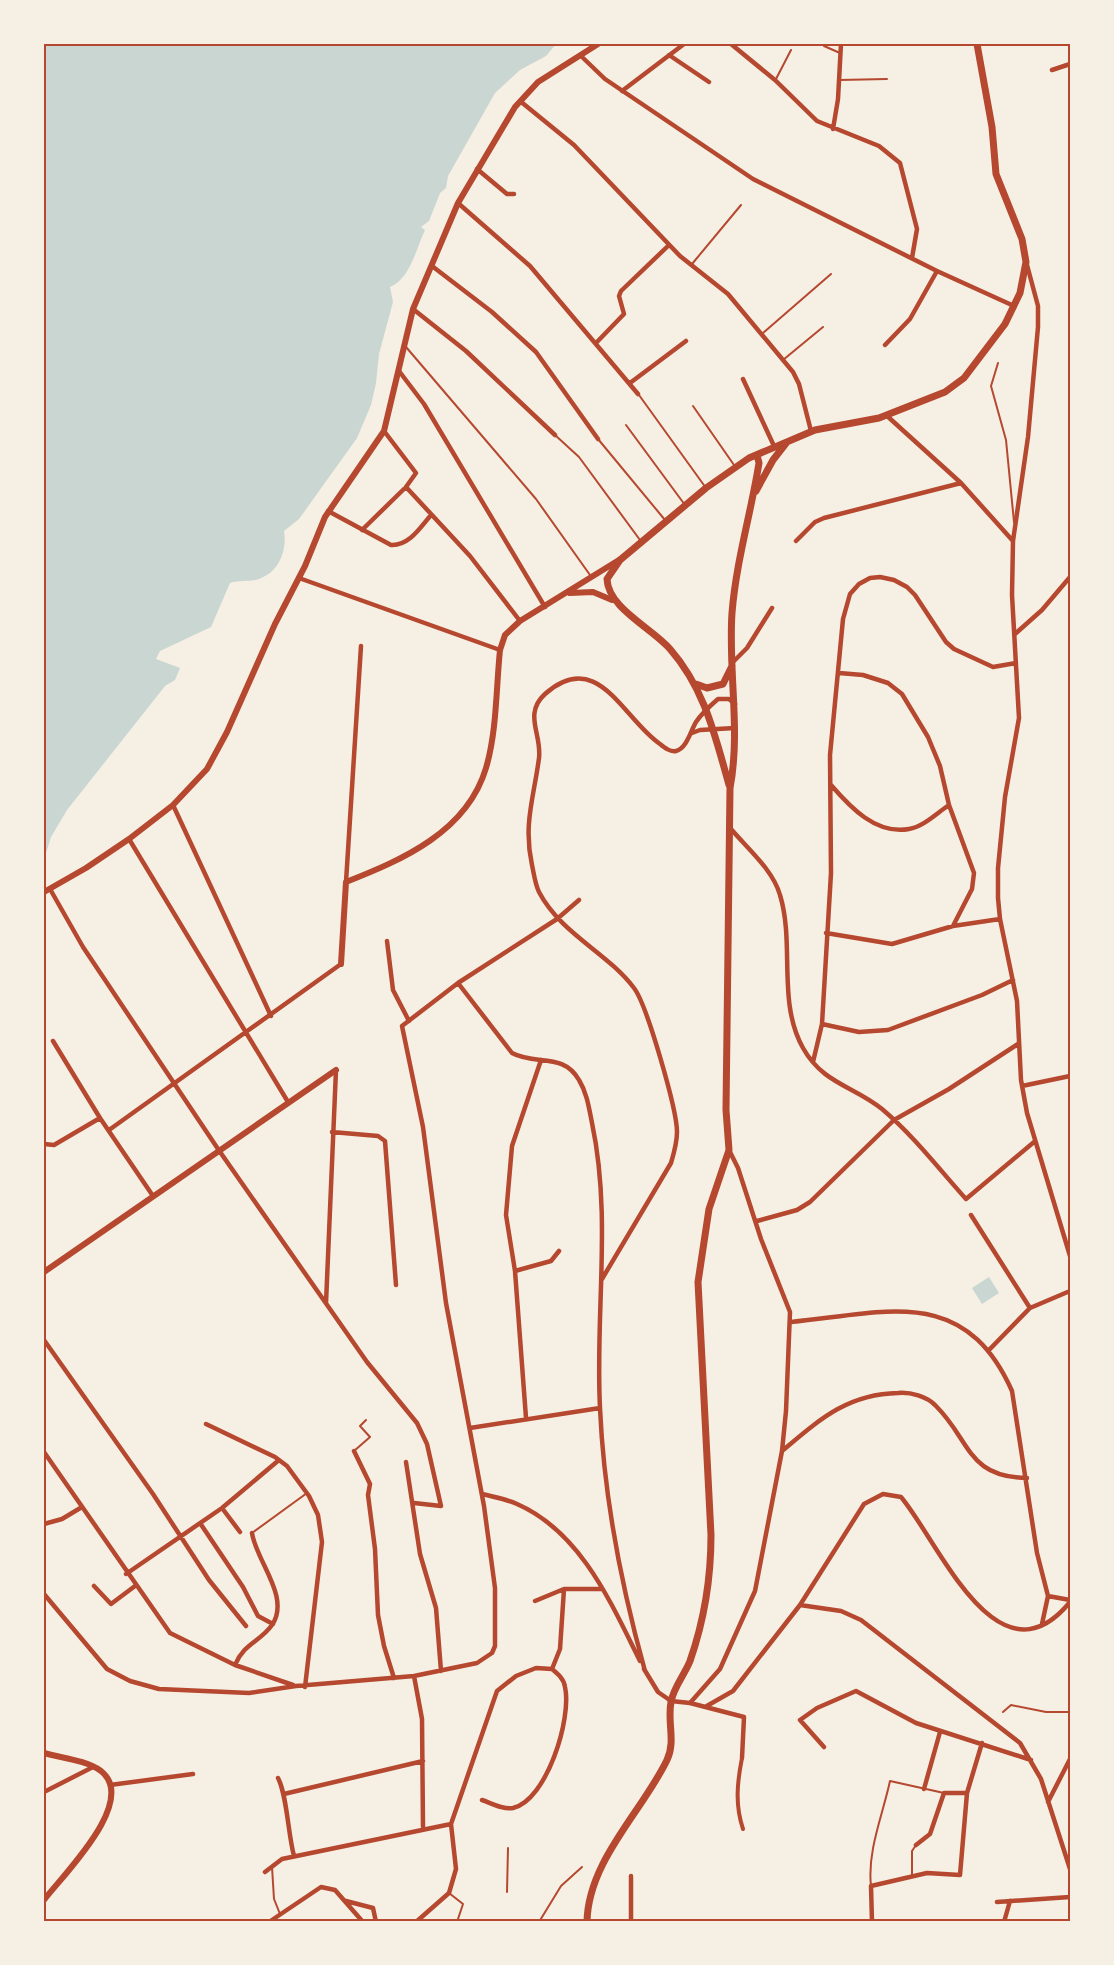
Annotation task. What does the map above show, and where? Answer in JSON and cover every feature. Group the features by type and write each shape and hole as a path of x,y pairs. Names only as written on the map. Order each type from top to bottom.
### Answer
{"main road":[{"path":"730,788 714,730 696,684 666,645 612,600 607,579 620,560 735,466 774,446 811,431 886,415 945,392 964,378 1005,324 1014,306 1026,262 1022,239 996,174 994,138 977,44"},
{"path":"753,496 773,460 788,441"},
{"path":"586,1922 590,1894 601,1869 670,1750 671,1701 686,1672 695,1645 710,1567 711,1535 698,1282 709,1209 729,1150 726,1110 730,788 734,766 735,728 732,616 737,571 759,463 757,455"},
{"path":"696,684 707,688 723,684 734,661"}],"street":[{"path":"414,1503 441,1506 427,1444 422,1432 326,1303 218,1149 47,891 129,839 173,805 197,781 216,754 328,511 384,431 413,309 458,204 520,101 538,82 598,44"},
{"path":"622,91 684,44"},
{"path":"731,44 775,80 817,121 879,146 900,163 917,229 912,258"},
{"path":"833,129 841,44"},
{"path":"669,55 709,82"},
{"path":"580,56 622,91 753,179 937,271 1014,306"},
{"path":"1052,70 1071,64"},
{"path":"520,101 574,145 669,245 728,294 783,360 799,384 811,431"},
{"path":"477,169 507,194 513,194"},
{"path":"458,204 524,260 638,394"},
{"path":"596,343 624,314 619,296 621,291 669,245"},
{"path":"1026,262 1038,306 1038,327 1028,437 1013,541 1019,724 1005,797 998,868 999,919 1017,1001 1022,1086 1034,1142 1071,1256"},
{"path":"432,266 492,312 536,352 598,439"},
{"path":"885,345 910,320 937,271"},
{"path":"413,309 466,351 555,435"},
{"path":"630,383 686,341"},
{"path":"399,371 424,404 545,607"},
{"path":"743,379 774,446"},
{"path":"886,415 961,483 1013,541"},
{"path":"363,530 414,477 415,469 384,431"},
{"path":"796,541 815,522 825,518 961,483"},
{"path":"406,487 470,556 520,621"},
{"path":"328,511 391,545 403,544 431,515"},
{"path":"346,882 400,860 428,843 453,821 472,797 482,779 489,755 500,650 505,635 520,621 620,560"},
{"path":"813,1062 822,1024 831,873 830,784 843,619 850,594 859,584 880,577 889,577 907,587 954,649 993,667 1016,663"},
{"path":"1015,633 1042,610 1071,577"},
{"path":"299,578 500,650"},
{"path":"569,593 593,592 612,600"},
{"path":"734,661 747,648 772,608"},
{"path":"109,1130 272,1016 341,964 361,646"},
{"path":"839,673 878,679 902,694 928,737 940,766 949,805 974,873 972,889 953,926"},
{"path":"602,1279 671,1163 675,1149 676,1119 670,1091 638,995 630,984 557,919 538,891 527,838 528,818 540,755 533,715 543,696 562,683 572,679 590,679 602,685 644,731 669,751 677,751 683,747 696,722 718,699 729,699 735,704"},
{"path":"692,733 700,730 735,728"},
{"path":"830,784 868,820 894,829 910,829 927,821 949,805"},
{"path":"173,805 272,1016"},
{"path":"731,829 770,875 781,896 791,1008 803,1048 813,1062 829,1078 869,1099 894,1120 966,1199 1034,1142"},
{"path":"129,839 288,1102"},
{"path":"44,1452 126,1574 170,1633 235,1665 305,1687 414,1676 485,1659 495,1646 495,1588 482,1494 446,1303 423,1127 402,1026 458,983 557,919 579,900"},
{"path":"826,933 892,944 953,926 999,919"},
{"path":"387,941 393,990 409,1021"},
{"path":"822,1024 859,1032 888,1030 982,995 1013,980"},
{"path":"458,983 512,1053 521,1058 565,1064 579,1078 587,1098 598,1158 602,1279 600,1408 617,1562 645,1671"},
{"path":"53,1041 100,1118 153,1196"},
{"path":"757,1221 797,1210 810,1202 894,1120 949,1089 1018,1044"},
{"path":"526,1418 515,1271 506,1215 511,1154 541,1060"},
{"path":"44,1272 218,1149 336,1070"},
{"path":"326,1303 336,1070"},
{"path":"1022,1086 1071,1076"},
{"path":"44,1144 54,1145 100,1118"},
{"path":"332,1132 384,1138 396,1285"},
{"path":"690,1703 720,1669 755,1591 782,1451 791,1322 738,1168 729,1150"},
{"path":"971,1215 1030,1308"},
{"path":"515,1271 551,1261 559,1251"},
{"path":"989,1350 1030,1308 1071,1292"},
{"path":"791,1322 883,1312 925,1312 964,1329 989,1350 1002,1369 1012,1391 1037,1553 1048,1596 1042,1624"},
{"path":"44,1340 181,1538 246,1626"},
{"path":"782,1451 846,1403 876,1393 915,1394 934,1403 980,1465 993,1473 1027,1478"},
{"path":"470,1428 600,1408"},
{"path":"206,1424 279,1460 307,1493 318,1515 322,1531 305,1687"},
{"path":"354,1451 370,1484 368,1495 375,1550 378,1615 394,1678"},
{"path":"126,1574 222,1508 279,1460"},
{"path":"406,1461 420,1554 436,1608 441,1671"},
{"path":"482,1494 516,1503 542,1519 573,1547 595,1574 658,1692 671,1701 690,1703 744,1717 742,1758 737,1791 738,1813 743,1829"},
{"path":"705,1707 733,1691 800,1605 864,1504 873,1497 892,1494 901,1497 983,1612 1006,1626 1030,1628 1042,1624 1055,1618 1071,1601"},
{"path":"44,1524 62,1519 82,1507"},
{"path":"222,1508 240,1532"},
{"path":"200,1523 243,1587 258,1616 273,1624"},
{"path":"235,1665 241,1650 273,1624 278,1603 252,1533"},
{"path":"94,1586 111,1604 135,1586"},
{"path":"535,1601 564,1589 602,1589"},
{"path":"552,1669 561,1643 564,1589"},
{"path":"44,1594 99,1661 112,1672 130,1681 159,1689 221,1694 249,1693 296,1686"},
{"path":"1048,1596 1071,1601"},
{"path":"800,1605 841,1611 861,1620 1010,1735 1031,1760 1071,1869"},
{"path":"416,1922 449,1893 456,1869 451,1824 497,1691 516,1676 536,1668 552,1669 561,1676 565,1686 567,1704 551,1764 540,1786 530,1797 513,1808 506,1809 482,1800"},
{"path":"414,1676 422,1719 423,1827"},
{"path":"824,1748 801,1720 817,1708 856,1691 916,1723 1031,1760"},
{"path":"924,1789 940,1732"},
{"path":"872,1922 871,1886 940,1872 960,1875 967,1793 982,1743"},
{"path":"44,1753 93,1767 103,1773 109,1785 109,1810 101,1825 44,1900"},
{"path":"1048,1802 1071,1759"},
{"path":"284,1794 423,1761"},
{"path":"44,1792 93,1767"},
{"path":"109,1785 193,1774"},
{"path":"278,1778 284,1794 287,1827 294,1856"},
{"path":"916,1845 930,1834 944,1793 967,1793"},
{"path":"265,1872 272,1864 294,1856 423,1827 451,1824"},
{"path":"1063,1843 1070,1842"},
{"path":"631,1876 631,1922"},
{"path":"269,1922 321,1887 334,1890 346,1900 363,1922"},
{"path":"997,1902 1071,1897"},
{"path":"346,1900 372,1908 376,1922"},
{"path":"1004,1922 1010,1901"}],"lane":[{"path":"824,46 840,53"},
{"path":"775,80 791,50"},
{"path":"839,80 887,79"},
{"path":"692,264 741,206"},
{"path":"760,335 831,274"},
{"path":"783,360 822,327"},
{"path":"404,344 536,499 592,578"},
{"path":"998,363 991,386 1006,440 1014,526"},
{"path":"638,394 706,488"},
{"path":"693,406 735,466"},
{"path":"626,425 685,506"},
{"path":"555,435 579,457 642,542"},
{"path":"598,439 666,523"},
{"path":"354,1451 370,1437 360,1426 366,1420"},
{"path":"252,1533 307,1493"},
{"path":"1003,1712 1011,1705 1046,1712 1071,1712"},
{"path":"871,1886 872,1860 890,1781 944,1793"},
{"path":"912,1876 912,1851 916,1845"},
{"path":"507,1892 508,1848"},
{"path":"272,1864 274,1899 280,1914"},
{"path":"539,1922 561,1886 582,1867"},
{"path":"449,1893 463,1904 457,1922"}],"shaded area":[{"path":"44,44 556,44 546,56 520,70 495,93 448,176 446,188 440,193 429,221 421,227 425,230 407,270 397,283 390,287 393,302 379,354 376,383 371,405 357,438 299,519 284,531 281,559 272,571 259,579 230,583 211,627 160,651 156,659 180,668 175,680 165,686 67,810 51,837 44,860"},
{"path":"989,1277 999,1293 982,1304 972,1288"}]}
